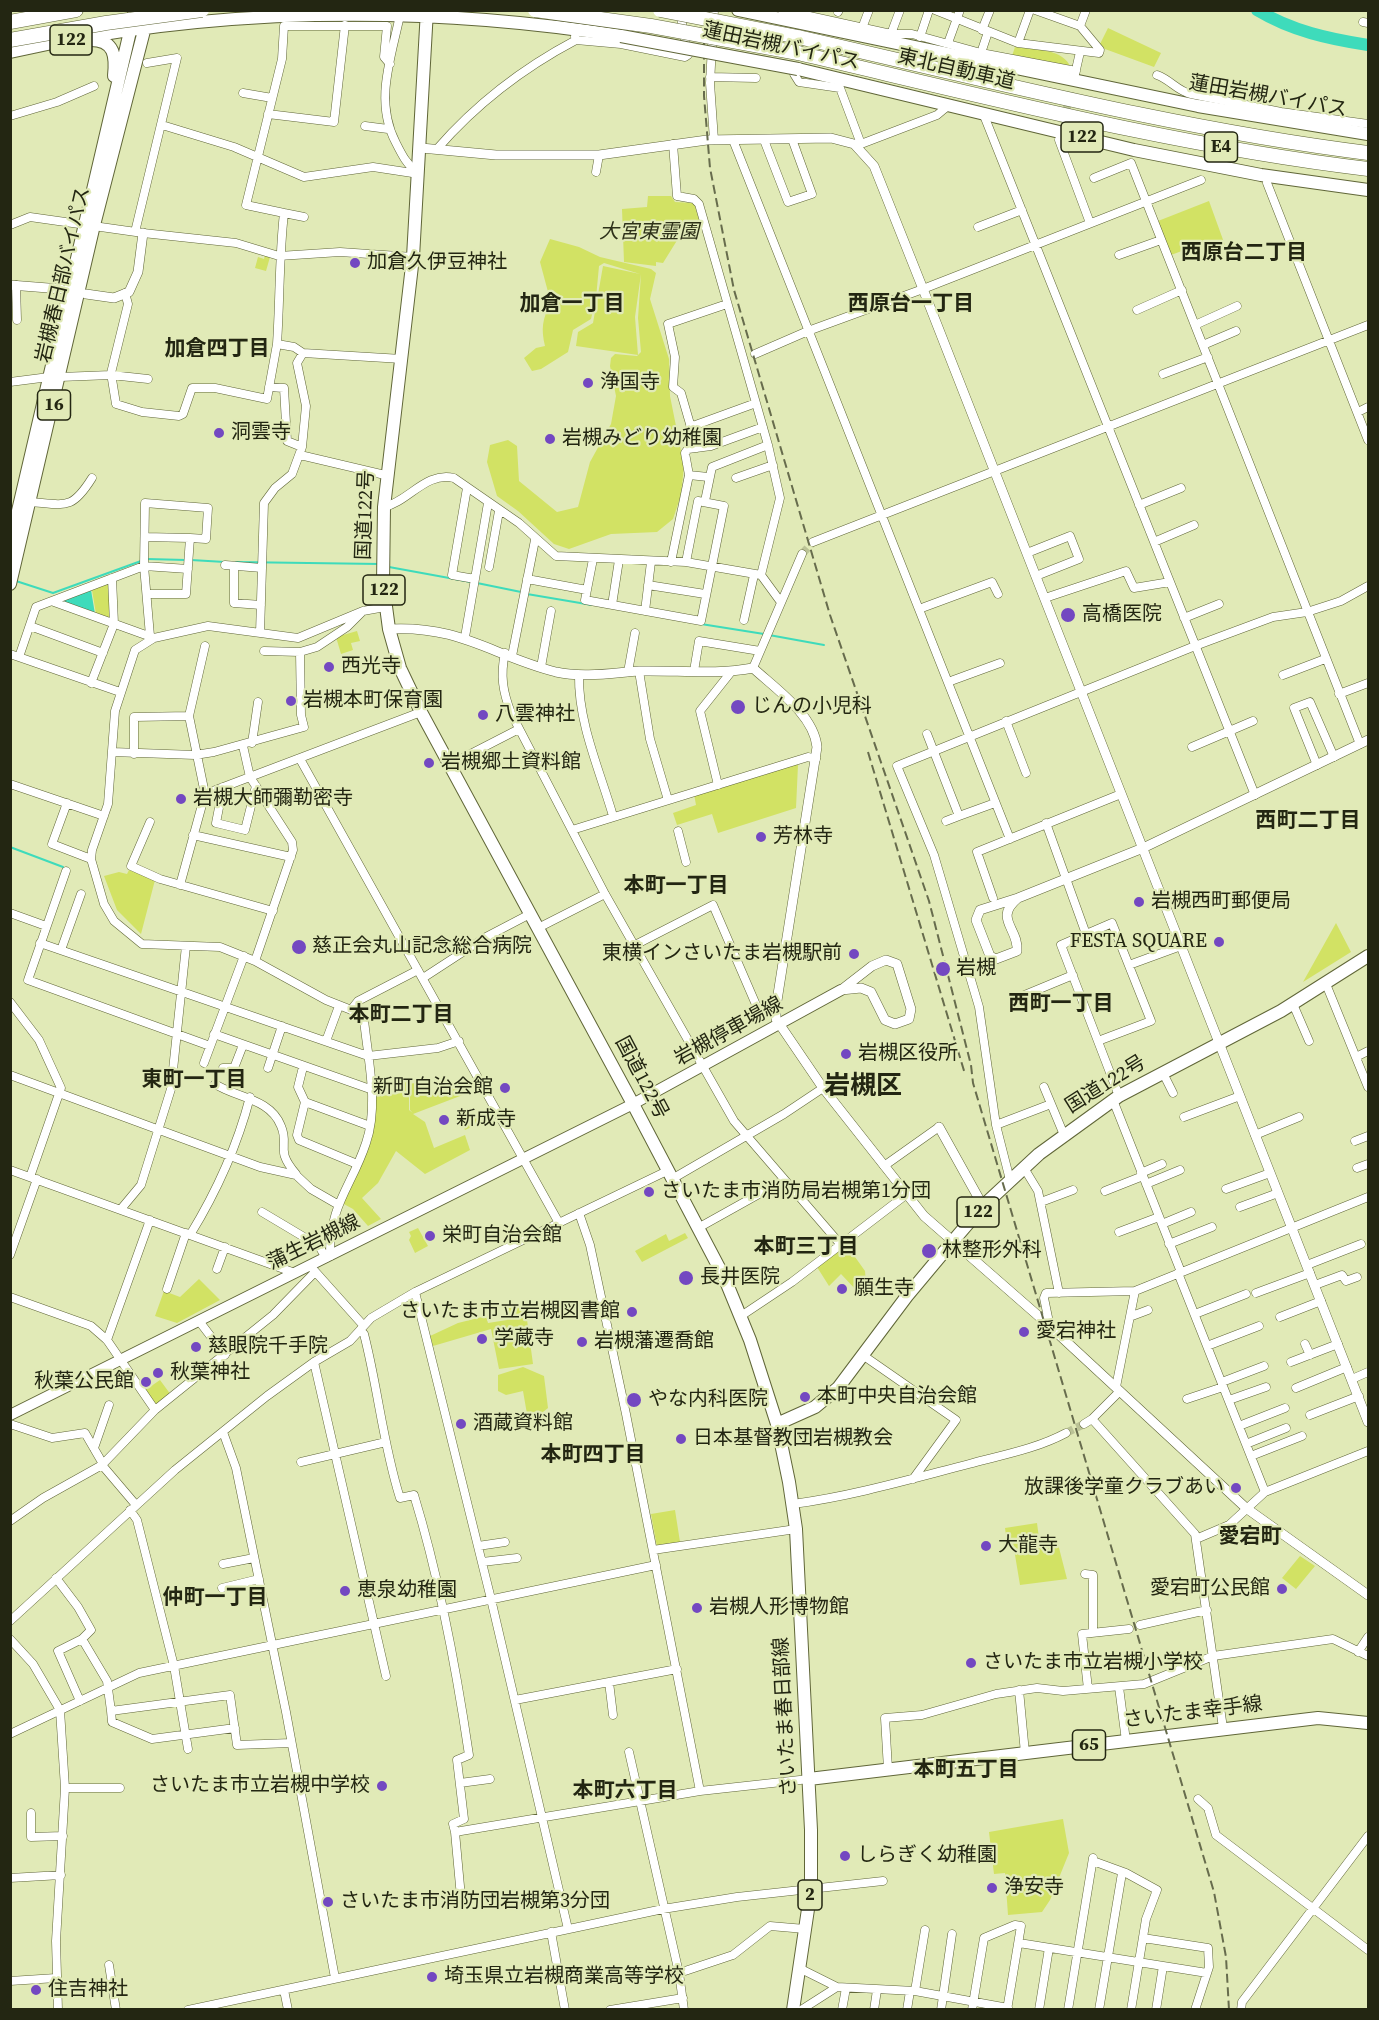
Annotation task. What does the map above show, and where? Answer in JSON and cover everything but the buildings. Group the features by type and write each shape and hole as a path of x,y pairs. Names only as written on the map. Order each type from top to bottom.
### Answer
{"highway":[{"path":"10,14 31,10"},
{"path":"10,22 76,10"},
{"path":"10,40 106,22 202,10"},
{"name":"東北自動車道","path":"535,10 651,26 798,53 1163,136 1245,152 1368,169"},
{"name":"東北自動車道","path":"660,10 798,37 1162,119 1368,153"}],"main road":[{"name":"岩槻春日部バイパス","path":"11,539 55,377 135,10"},
{"name":"岩槻春日部バイパス","path":"90,224 149,10"},
{"name":"蓮田岩槻バイパス","path":"738,10 1274,120 1368,134"},
{"name":"122","path":"10,52 131,30 172,25 259,18 427,14"},
{"name":"蓮田岩槻バイパス","path":"427,14 575,34 621,36 949,105 1198,163 1261,175 1368,190"},
{"name":"国道122号","path":"427,14 421,148 412,257 384,507 385,607 389,629 400,668 421,712 633,1104 741,1316 777,1424 802,1414 828,1398 864,1356 907,1296 983,1206 1064,1135 1116,1098 1293,1004 1368,956"},
{"path":"139,50 158,29 172,25"},
{"path":"28,48 88,40 108,44 115,59 110,122"},
{"name":"岩槻春日部バイパス","path":"10,584 21,498"},
{"name":"岩槻停車場線","path":"633,1104 841,990"},
{"name":"蒲生岩槻線","path":"10,1416 295,1273 313,1269 328,1257 633,1104"},
{"name":"さいたま春日部線","path":"777,1424 796,1529 809,1779 811,1889 793,2010"},
{"name":"さいたま幸手線","path":"809,1779 1318,1718 1368,1723"}],"street":[{"path":"438,149 462,120 499,89 575,34 685,57 688,55 680,10"},
{"path":"714,10 710,76 714,140"},
{"path":"782,10 891,34 948,43 981,53 1066,71 1072,80"},
{"path":"864,23 869,10"},
{"path":"891,34 900,10"},
{"path":"920,37 929,10"},
{"path":"935,10 1018,43 1095,54 1100,50 1080,26 1050,12 1035,10"},
{"path":"948,43 960,10"},
{"path":"981,53 990,10"},
{"path":"1018,43 1030,10"},
{"path":"1080,26 1086,10"},
{"path":"400,15 383,97 388,129 409,166 419,174"},
{"path":"268,114 334,122 345,25"},
{"path":"304,217 246,205 256,156 282,59 284,26 387,26 384,57 390,64"},
{"path":"1072,80 1080,52"},
{"path":"86,294 106,298 125,293 132,287 138,272 139,233 177,58 147,63"},
{"path":"796,72 799,82 840,88 859,144 874,166 1368,1422"},
{"path":"1157,75 1167,79 1179,91 1191,94 1281,112 1368,124"},
{"path":"710,76 756,78"},
{"path":"10,116 57,102 94,86"},
{"path":"243,93 272,98"},
{"path":"421,148 496,155 598,155 714,140 831,138 859,144 937,115 949,105"},
{"path":"983,113 1255,795"},
{"path":"162,125 256,156 304,177 373,167 419,174"},
{"path":"365,126 388,129"},
{"path":"764,140 788,202 812,194 792,139"},
{"path":"733,140 1010,839"},
{"path":"1059,140 1090,224"},
{"path":"673,144 677,196 694,199 699,204 768,445 780,498 744,620"},
{"path":"596,172 598,155"},
{"path":"1094,178 1131,163 1339,694 1364,742 1143,848 1018,898 993,902 980,910 976,920 990,956 996,959 1017,951 1006,915 993,902 976,852 1121,794"},
{"path":"755,354 808,331 923,289 1201,180"},
{"path":"1267,183 1368,440"},
{"path":"978,227 1022,210"},
{"path":"125,293 128,304 111,375 116,404 142,412 179,416 183,414 192,388 215,388 267,399 277,344 280,299 279,256 284,213"},
{"path":"10,225 30,217 139,233 236,243 279,256 340,252 412,257"},
{"path":"1119,255 1161,240"},
{"path":"16,320 13,285 61,289"},
{"path":"1137,310 1182,290"},
{"path":"697,448 681,393 673,387 675,357 669,324 727,304"},
{"path":"1195,325 1237,306"},
{"path":"813,542 1368,325"},
{"path":"1203,345 1236,332"},
{"path":"277,344 294,347 303,353 402,359"},
{"path":"260,633 264,503 275,488 292,474 301,451 306,406 297,363 303,353"},
{"path":"1163,374 1208,357"},
{"path":"10,382 55,377 111,375 148,379"},
{"path":"269,387 284,388 287,441 301,451 386,475"},
{"path":"690,427 756,403"},
{"path":"1358,412 1368,407"},
{"path":"671,562 689,475 686,453 688,449 763,428"},
{"path":"686,562 712,467 768,445"},
{"path":"736,478 773,465"},
{"path":"689,475 708,477"},
{"path":"384,507 390,506 421,485 447,477 519,523 535,540 556,556 686,562 757,575 780,601"},
{"path":"21,498 68,506 79,498 92,478"},
{"path":"467,488 452,575 475,579"},
{"path":"1139,505 1181,488"},
{"path":"593,559 585,600 701,621 724,506 684,498"},
{"path":"144,537 206,538 208,508 145,503 144,537 144,561 152,637"},
{"path":"465,637 488,503"},
{"path":"489,567 499,511"},
{"path":"1154,542 1194,525"},
{"path":"1027,553 1070,536 1079,559 1036,576"},
{"path":"147,594 186,594 190,538"},
{"path":"535,540 509,655 502,669 503,692 519,729 605,894 703,1067 745,1136 841,1245"},
{"path":"753,668 802,554"},
{"path":"612,605 619,560"},
{"path":"19,657 36,607 112,579 144,561 188,563"},
{"path":"645,611 651,562"},
{"path":"261,604 234,603 230,565 262,565"},
{"path":"1045,598 1126,571 1134,588 1170,582"},
{"path":"92,682 114,624 112,579"},
{"path":"527,579 586,590"},
{"path":"919,609 992,582 998,594"},
{"path":"648,585 705,594"},
{"path":"1010,1180 996,1125 979,1007 934,855 897,766 1195,646 1273,617 1307,612 1341,601 1368,586"},
{"path":"54,602 152,637"},
{"path":"1184,618 1219,604"},
{"path":"328,1257 338,1204 366,1143 370,1126 372,1104 364,1020 358,1013 339,1006 244,956 212,945 150,946 130,937 114,921 104,904 92,859 92,850 108,804 120,692 135,650 152,637 208,626 298,638 363,611 385,607"},
{"path":"264,651 300,652 317,647 347,627 363,611"},
{"path":"541,667 551,611"},
{"path":"30,626 103,653"},
{"path":"389,629 428,629 465,637 541,667 579,675 639,671 731,672 753,668"},
{"path":"628,672 635,633"},
{"path":"694,671 699,641 760,651"},
{"path":"180,885 205,794 195,755 189,716 205,646"},
{"path":"112,752 195,755 243,746 304,727 301,715 300,652"},
{"path":"10,654 120,692"},
{"path":"1283,675 1325,659"},
{"path":"948,682 1000,663"},
{"path":"753,668 812,727 816,738 816,759 776,1006 780,1024 823,1088 924,1216 1051,1328 1246,1508 1368,1595"},
{"path":"639,671 650,739 668,800"},
{"path":"718,785 700,711 731,672"},
{"path":"579,675 579,692 587,730 614,816"},
{"path":"1339,694 1368,683"},
{"path":"252,743 258,702"},
{"path":"1317,765 1294,708 1310,702 1334,757"},
{"path":"205,794 421,712"},
{"path":"134,754 134,717 189,716"},
{"path":"1006,722 1026,773"},
{"path":"1192,747 1253,722"},
{"path":"449,765 519,729"},
{"path":"927,734 959,816"},
{"path":"243,746 250,777 292,842 291,857 255,961"},
{"path":"572,830 808,757 816,759"},
{"path":"300,759 560,1222"},
{"path":"10,784 104,816"},
{"path":"223,788 216,823 245,830 256,786"},
{"path":"946,821 994,802"},
{"path":"67,803 52,844 92,859"},
{"path":"150,822 131,866 180,885 273,911"},
{"path":"1046,823 1086,934"},
{"path":"678,831 686,862"},
{"path":"194,835 291,857"},
{"path":"66,871 28,980 210,1046"},
{"path":"61,950 81,894"},
{"path":"538,928 605,894"},
{"path":"1006,915 1008,907 1018,898"},
{"path":"635,945 715,906 757,1007 776,1006"},
{"path":"10,913 46,926"},
{"path":"423,978 486,937 530,914"},
{"path":"1098,1041 1151,1021 1112,923 1061,945 1098,1041 1143,1178 1265,1492"},
{"path":"40,943 368,1056 438,1048 459,1041"},
{"path":"121,1209 141,1185 171,1089 186,946"},
{"path":"1129,965 1181,946"},
{"path":"204,1063 244,956"},
{"path":"886,960 894,961 900,974 911,1016 907,1021 889,1023 882,1016 871,992 861,988 841,990 872,966 886,960"},
{"path":"351,1010 358,1001 418,970"},
{"path":"1015,999 1073,975"},
{"path":"1326,984 1368,1087"},
{"path":"10,1002 39,1040 61,1093 10,1255"},
{"path":"1293,1004 1309,1041"},
{"path":"326,1041 339,1006"},
{"path":"268,1068 282,1026"},
{"path":"214,1034 370,1089"},
{"path":"224,1068 234,1068 243,1045"},
{"path":"1356,1057 1368,1051"},
{"path":"303,1067 298,1087 305,1102 297,1135 299,1140 357,1164"},
{"path":"1163,1073 1173,1093"},
{"path":"10,1075 158,1127 260,1167 296,1175"},
{"path":"215,1084 250,1097 273,1114 282,1126 282,1155 296,1175 311,1189 338,1204"},
{"path":"1044,1087 1064,1135"},
{"path":"10,1621 133,1508 267,1396 314,1362 350,1341 362,1328 415,1292 579,1213 669,1175 745,1136 823,1088"},
{"path":"1184,1117 1240,1096"},
{"path":"167,1289 188,1234 215,1194 232,1155 250,1097"},
{"path":"305,1102 370,1126"},
{"path":"996,1125 1051,1104"},
{"path":"1255,1134 1299,1118"},
{"path":"884,1166 939,1127 983,1206"},
{"path":"1355,1141 1368,1136"},
{"path":"1143,1178 1162,1164"},
{"path":"1357,1168 1368,1164"},
{"path":"1024,1168 1032,1179 1041,1202 1059,1293"},
{"path":"10,1170 295,1273"},
{"path":"1105,1191 1143,1178 1180,1170"},
{"path":"1226,1189 1270,1173"},
{"path":"698,1228 784,1180"},
{"path":"1041,1202 1073,1190"},
{"path":"1240,1207 1278,1193"},
{"path":"741,1316 841,1245 907,1194"},
{"path":"1051,1328 1044,1298 1046,1293 1135,1291 1368,1197"},
{"path":"262,1212 319,1246 328,1257"},
{"path":"1119,1232 1191,1212"},
{"path":"579,1213 590,1245 700,1791"},
{"path":"107,1340 150,1220"},
{"path":"1169,1244 1212,1227"},
{"path":"1256,1293 1361,1244"},
{"path":"217,1269 225,1247"},
{"path":"10,1521 43,1498 103,1465 155,1410 273,1315 313,1269 362,1328 375,1376 388,1461 400,1498 414,1495 444,1609 469,1755 457,1760 464,1819 453,1824 461,1897"},
{"path":"1315,1285 1342,1275 1346,1281 1357,1277"},
{"path":"1084,1424 1092,1419 1118,1389 1135,1291"},
{"path":"415,1292 491,1599 568,1929"},
{"path":"1195,1314 1246,1294"},
{"path":"10,1297 91,1326 107,1340 155,1410"},
{"path":"1280,1317 1321,1301"},
{"path":"1132,1316 1148,1310"},
{"path":"199,1321 225,1355"},
{"path":"1207,1346 1259,1326"},
{"path":"1305,1344 1310,1355"},
{"path":"1291,1362 1338,1344"},
{"path":"864,1356 956,1420 914,1479"},
{"path":"314,1362 386,1676"},
{"path":"1187,1399 1264,1366"},
{"path":"1296,1388 1347,1367"},
{"path":"1352,1379 1368,1372"},
{"path":"1229,1400 1266,1387"},
{"path":"1310,1415 1359,1396"},
{"path":"94,1448 109,1405"},
{"path":"1239,1426 1284,1408"},
{"path":"1092,1419 1195,1534 1222,1728"},
{"path":"10,1424 52,1438 85,1433 103,1465 133,1508 174,1666 188,1749"},
{"path":"1246,1444 1286,1428"},
{"path":"223,1432 236,1468 259,1580 335,1978"},
{"path":"793,1504 830,1499 914,1479 1030,1448 1066,1433"},
{"path":"1251,1456 1302,1436"},
{"path":"301,1462 386,1442"},
{"path":"1196,1539 1229,1525 1265,1492 1368,1451"},
{"path":"653,1550 796,1529"},
{"path":"478,1546 505,1542"},
{"path":"223,1564 254,1558"},
{"path":"482,1562 517,1558"},
{"path":"10,1734 139,1673 656,1565"},
{"path":"1085,1574 1093,1575 1093,1632"},
{"path":"56,1578 78,1607 91,1630 82,1639 58,1651 80,1701"},
{"path":"222,1588 259,1580"},
{"path":"1140,1625 1207,1610"},
{"path":"1088,1689 1083,1634 1129,1629"},
{"path":"1358,1652 1368,1637"},
{"path":"10,1639 33,1664 60,1710 65,1788 56,1978 58,2010"},
{"path":"82,1639 107,1681 112,1722 152,1739 235,1728"},
{"path":"888,1769 885,1718 922,1714 1019,1690 1036,1688 1063,1691 1144,1684 1213,1656 1333,1639 1368,1656"},
{"path":"515,1700 677,1669"},
{"path":"609,1682 614,1715"},
{"path":"1119,1687 1126,1741"},
{"path":"1019,1690 1025,1753"},
{"path":"111,1711 230,1695 237,1745 291,1743"},
{"path":"629,1752 679,1973 684,2010"},
{"path":"460,1783 490,1779"},
{"path":"455,1832 700,1791 809,1779"},
{"path":"65,1788 120,1788"},
{"path":"1198,1799 1208,1808 1216,1835 1368,1950"},
{"path":"31,1813 31,1837 63,1836"},
{"path":"1241,2010 1242,2002 1368,1836"},
{"path":"1068,2010 1093,1860 1157,1890 1143,1938 1131,2010"},
{"path":"1099,2010 1122,1873"},
{"path":"10,1878 61,1875"},
{"path":"188,2010 663,1909 883,1881"},
{"path":"799,1968 837,1987 912,1991 942,1996 973,2006 1008,2009 1021,1926 1015,1925 984,1938 973,2006"},
{"path":"679,1973 733,1955 770,1926 805,1929"},
{"path":"907,2010 925,1930"},
{"path":"551,1932 565,2010"},
{"path":"941,2010 952,1934"},
{"path":"1143,1938 1208,1948 1209,1967 1195,2010"},
{"path":"1019,1943 1207,1973"},
{"path":"1039,2010 1049,1948"},
{"path":"109,1965 116,2010"},
{"path":"1156,2010 1164,1966"},
{"path":"10,1981 56,1978"},
{"path":"801,2010 837,1987"},
{"path":"842,2010 846,1988"},
{"path":"284,1990 288,2010"},
{"path":"874,2010 877,1990"},
{"path":"610,2010 683,1998"}],"green space":[{"path":"1108,28 1161,53 1154,67 1105,49 1100,44"},
{"path":"1015,47 1055,53 1067,61 1071,68 1012,56"},
{"name":"大宮東霊園","path":"648,196 671,196 675,202 694,203 702,230 681,234 663,263 656,262 656,266 624,262 622,209 647,207"},
{"path":"1209,201 1226,248 1211,254 1206,242 1171,255 1158,221"},
{"path":"550,239 579,247 600,257 651,269 656,273 650,299 669,359 670,396 684,466 681,495 673,519 657,532 611,534 569,549 554,544 518,511 497,496 487,462 490,445 508,440 517,446 519,481 557,512 578,507 590,462 611,424 616,396 610,366 611,358 615,354 638,355 576,346 578,332 593,323 603,266 640,274 604,263 599,266 596,298 591,319 573,330 568,352 541,369 532,371 524,358 536,348 545,346 543,324 551,303 540,262","holes":["641,274 638,318 641,352 638,355 635,317"]},
{"path":"265,255 270,257 266,271 255,268 258,257 264,259"},
{"path":"107,583 110,585 112,619 96,614 92,590"},
{"path":"357,631 360,641 351,643 353,650 341,654 336,637"},
{"path":"798,765 796,808 718,833 712,814 677,825 673,813 696,805 694,794"},
{"path":"129,870 155,880 141,934 117,910 104,876 119,872 127,874"},
{"path":"1336,923 1351,952 1303,982"},
{"path":"408,1080 409,1084 421,1082 427,1095 461,1080 468,1093 413,1114 425,1122 434,1148 465,1135 470,1150 425,1174 396,1151 378,1183 362,1198 381,1219 368,1226 353,1209 342,1203 371,1142 375,1097 409,1092 409,1110 413,1113 410,1110 410,1091 395,1092 393,1082"},
{"path":"489,1108 493,1117 465,1130 461,1121"},
{"path":"418,1228 428,1246 415,1253 409,1240 411,1236 409,1232"},
{"path":"685,1233 688,1238 642,1262 635,1251 666,1234 669,1241"},
{"path":"848,1247 865,1271 866,1283 857,1291 841,1274 829,1286 817,1267"},
{"path":"199,1279 220,1300 177,1323 155,1316 164,1291 180,1297"},
{"path":"525,1305 533,1364 499,1369 491,1329 433,1346 430,1336 458,1323 486,1316 488,1323 507,1320 505,1308"},
{"path":"523,1367 544,1376 548,1408 532,1421 523,1422 521,1416 527,1414 523,1391 506,1395 498,1391 498,1375"},
{"path":"160,1380 171,1395 158,1406 154,1405 144,1391"},
{"path":"675,1510 680,1542 657,1547 651,1514"},
{"path":"1037,1523 1040,1546 1058,1544 1067,1579 1020,1585 1013,1543 1007,1543 1005,1528"},
{"path":"1300,1556 1315,1566 1296,1589 1282,1578"},
{"path":"1063,1819 1069,1853 1050,1900 1042,1912 1008,1915 1005,1873 994,1874 989,1832"}],"water":[{"path":"91,590 95,614 63,603 63,600"}],"waterway":[{"path":"1257,10 1311,33 1368,45"},
{"path":"147,559 186,560"},
{"path":"191,560 225,562"},
{"path":"16,581 53,593 141,561"},
{"path":"236,562 380,564"},
{"path":"389,567 471,582"},
{"path":"477,583 521,592"},
{"path":"527,594 592,605"},
{"path":"701,624 764,634"},
{"path":"769,635 824,645"},
{"path":"10,847 63,867"}],"tunnel":[{"path":"1061,135 1071,89"},
{"path":"802,554 813,542"},
{"path":"1066,1433 1084,1424"}],"railway":[{"path":"704,10 704,96 710,168 734,290 830,615 929,901 971,1065 973,1083 1214,1892 1226,1957 1229,2010"},
{"path":"868,752 965,1074"}],"place":[{"name":"加倉久伊豆神社","path":"355,263"},
{"name":"浄国寺","path":"588,383"},
{"name":"洞雲寺","path":"219,433"},
{"name":"岩槻みどり幼稚園","path":"550,439"},
{"name":"高橋医院","path":"1068,615"},
{"name":"西光寺","path":"329,667"},
{"name":"岩槻本町保育園","path":"291,701"},
{"name":"じんの小児科","path":"738,707"},
{"name":"八雲神社","path":"483,715"},
{"name":"岩槻郷土資料館","path":"429,763"},
{"name":"岩槻大師彌勒密寺","path":"181,799"},
{"name":"芳林寺","path":"761,837"},
{"name":"岩槻西町郵便局","path":"1139,902"},
{"name":"FESTA SQUARE","path":"1219,942"},
{"name":"慈正会丸山記念総合病院","path":"299,947"},
{"name":"東横インさいたま岩槻駅前","path":"854,954"},
{"name":"岩槻","path":"943,969"},
{"name":"岩槻区役所","path":"846,1054"},
{"name":"新町自治会館","path":"505,1088"},
{"name":"新成寺","path":"444,1120"},
{"name":"さいたま市消防局岩槻第1分団","path":"649,1192"},
{"name":"栄町自治会館","path":"430,1236"},
{"name":"林整形外科","path":"929,1251"},
{"name":"長井医院","path":"686,1278"},
{"name":"願生寺","path":"842,1289"},
{"name":"さいたま市立岩槻図書館","path":"632,1312"},
{"name":"愛宕神社","path":"1024,1332"},
{"name":"学蔵寺","path":"482,1339"},
{"name":"岩槻藩遷喬館","path":"582,1342"},
{"name":"慈眼院千手院","path":"196,1347"},
{"name":"秋葉神社","path":"158,1373"},
{"name":"秋葉公民館","path":"146,1382"},
{"name":"本町中央自治会館","path":"805,1397"},
{"name":"やな内科医院","path":"634,1400"},
{"name":"酒蔵資料館","path":"461,1424"},
{"name":"日本基督教団岩槻教会","path":"681,1439"},
{"name":"放課後学童クラブあい","path":"1236,1488"},
{"name":"大龍寺","path":"986,1546"},
{"name":"愛宕町公民館","path":"1282,1589"},
{"name":"恵泉幼稚園","path":"345,1591"},
{"name":"岩槻人形博物館","path":"697,1608"},
{"name":"さいたま市立岩槻小学校","path":"971,1663"},
{"name":"さいたま市立岩槻中学校","path":"382,1786"},
{"name":"しらぎく幼稚園","path":"845,1856"},
{"name":"浄安寺","path":"992,1888"},
{"name":"さいたま市消防団岩槻第3分団","path":"328,1902"},
{"name":"埼玉県立岩槻商業高等学校","path":"432,1977"},
{"name":"住吉神社","path":"36,1990"}],"district":[{"name":"西原台二丁目","path":"1244,254"},
{"name":"加倉一丁目","path":"572,305"},
{"name":"西原台一丁目","path":"911,305"},
{"name":"加倉四丁目","path":"217,350"},
{"name":"西町二丁目","path":"1308,822"},
{"name":"本町一丁目","path":"676,887"},
{"name":"西町一丁目","path":"1061,1005"},
{"name":"本町二丁目","path":"401,1016"},
{"name":"東町一丁目","path":"194,1081"},
{"name":"岩槻区","path":"863,1087"},
{"name":"本町三丁目","path":"806,1248"},
{"name":"本町四丁目","path":"593,1456"},
{"name":"愛宕町","path":"1250,1538"},
{"name":"仲町一丁目","path":"215,1599"},
{"name":"本町五丁目","path":"966,1771"},
{"name":"本町六丁目","path":"625,1792"}]}
